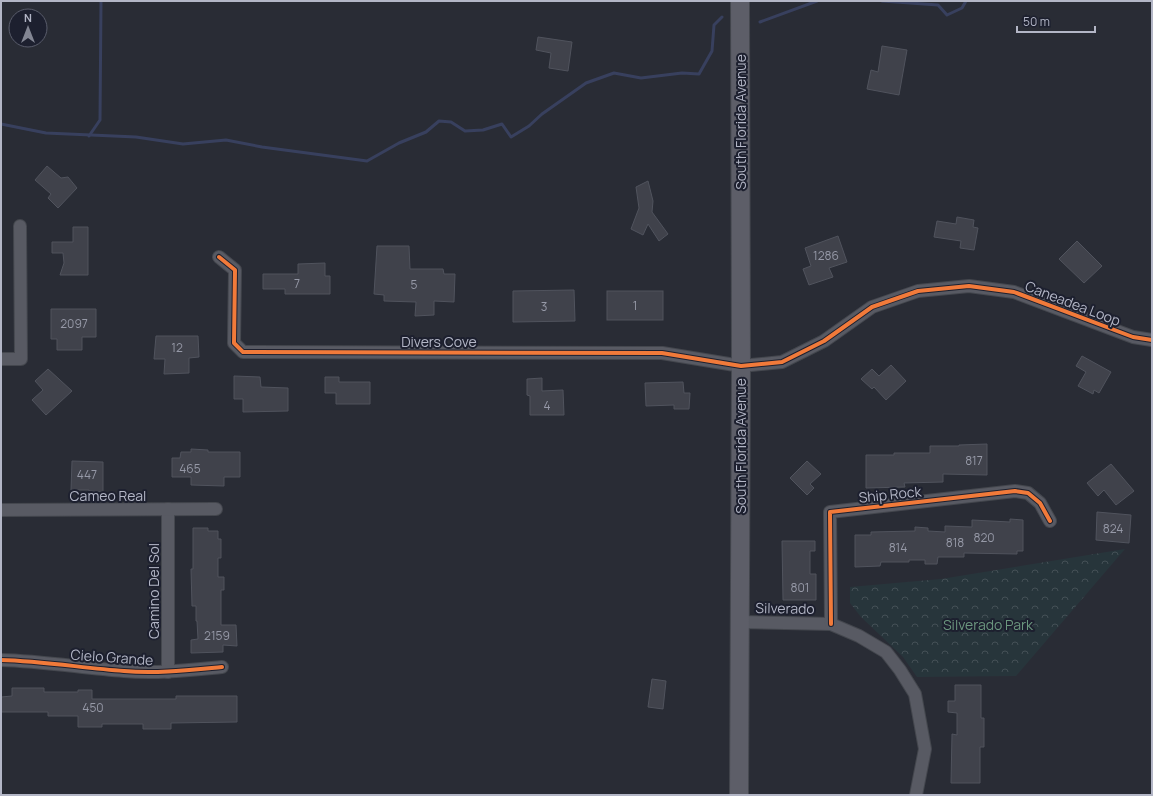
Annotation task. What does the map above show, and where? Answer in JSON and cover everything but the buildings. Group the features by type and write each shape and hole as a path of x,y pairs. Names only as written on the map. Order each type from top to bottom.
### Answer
{"main road":[{"name":"South Florida Avenue","path":"739,795 740,1"}],"street":[{"path":"1,359 21,359 20,226"},
{"name":"Divers Cove","path":"219,257 235,270 234,343 242,352 662,353 740,366"},
{"name":"Caneadea Loop","path":"740,366 782,362 824,342 872,307 918,291 969,286 1014,292 1133,337 1152,340"},
{"name":"Ship Rock","path":"831,624 830,512 1015,491 1028,493 1040,503 1050,521"},
{"name":"Camino Del Sol","path":"168,509 168,672"},
{"name":"Cameo Real","path":"1,510 216,509"},
{"name":"Silverado","path":"740,622 831,624 859,636 886,652 915,694 925,749 916,795"},
{"name":"Cielo Grande","path":"1,660 22,660 125,672 168,672 222,668"}],"green space":[{"name":"Silverado Park","path":"1125,549 1016,676 917,677 903,657 861,617 850,603 850,587 941,579"}],"waterway":[{"path":"89,136 100,120 101,1"},
{"path":"760,22 817,1"},
{"path":"882,1 938,5 947,15 962,8 966,1"},
{"path":"1,124 46,133 136,137 183,144 226,140 262,147 367,161 399,143 426,132 439,121 451,122 465,131 483,130 502,124 511,137 529,126 542,114 586,83 614,73 641,78 682,73 699,74 712,51 714,25 722,17"}],"cycle path":[{"path":"219,257 235,270 234,343 243,352 662,353 741,366 782,362 824,341 872,307 918,291 969,286 1014,292 1133,337 1152,340"},
{"path":"831,624 830,512 1015,491 1028,493 1040,503 1050,521"},
{"path":"1,660 136,672 222,667"}]}
